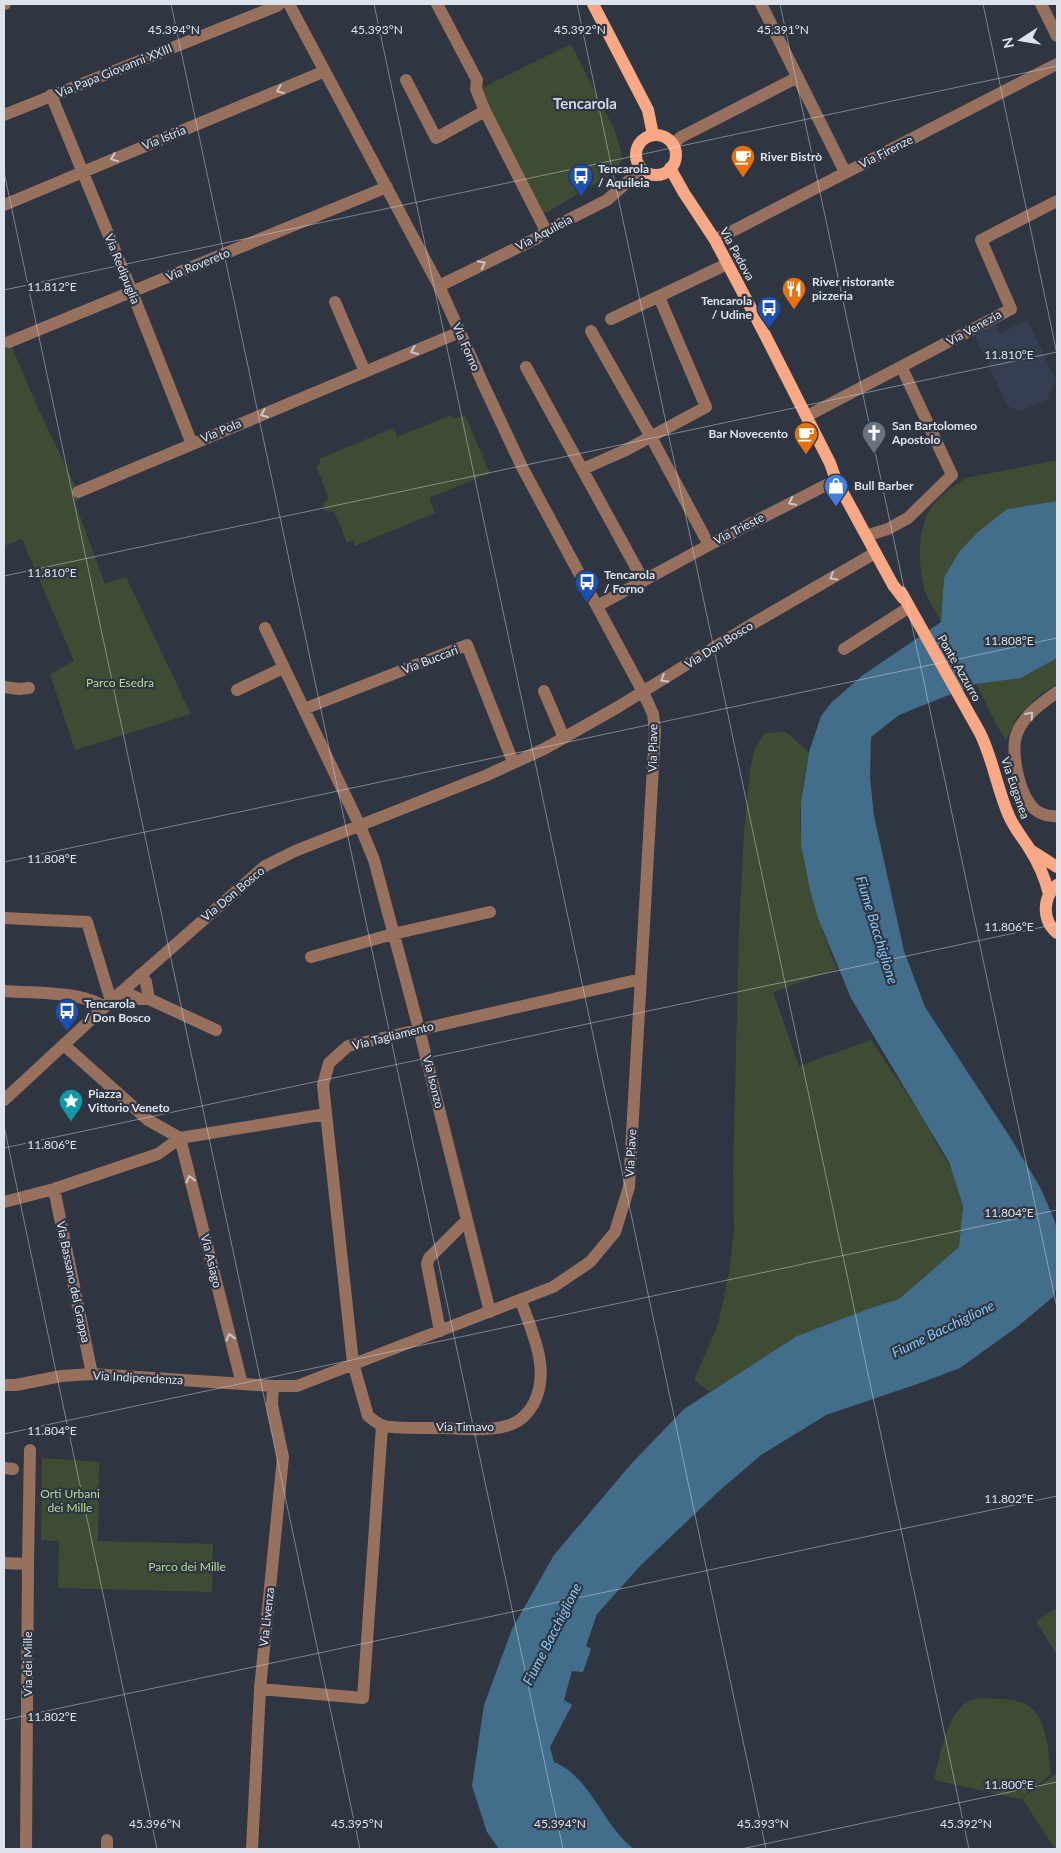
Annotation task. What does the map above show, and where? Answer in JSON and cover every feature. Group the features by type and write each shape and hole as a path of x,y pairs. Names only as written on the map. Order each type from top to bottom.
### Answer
{"main road":[{"path":"593,4 648,110 653,135"},
{"path":"653,135 677,140 676,157 670,168 661,174 646,172 642,169 637,158 638,146 642,141 653,135"},
{"name":"Via Padova","path":"670,168 715,240 807,416 830,463 836,480 893,586 908,608"},
{"name":"Via Padova","path":"830,463 841,477 872,534 908,608"},
{"name":"Ponte Azzurro","path":"908,608 980,733"},
{"name":"Via Euganea","path":"980,733 986,745 1014,828 1030,849 1053,889 1046,909 1050,925 1056,934"},
{"name":"Via Euganea","path":"1030,849 1057,867"}],"street":[{"name":"Via Papa Giovanni XXIII","path":"4,115 279,4"},
{"name":"Via Forno","path":"289,4 439,286 522,467 643,692"},
{"path":"761,4 845,172"},
{"path":"1041,4 1057,36"},
{"path":"438,5 477,80 476,89 485,111 546,231"},
{"name":"Via Firenze","path":"715,240 1057,64"},
{"name":"Via Istria","path":"4,204 325,71"},
{"path":"677,140 798,77"},
{"path":"406,80 436,138 485,111"},
{"name":"Via Redipuglia","path":"51,96 192,444"},
{"name":"Via Aquileia","path":"439,286 537,238 546,231 607,200 642,169"},
{"name":"Via Rovereto","path":"9,342 387,187"},
{"name":"Via Venezia","path":"807,416 902,368 1011,308 981,240 1057,201"},
{"path":"611,319 727,264"},
{"path":"583,469 626,450 706,407 659,296"},
{"path":"335,302 365,372"},
{"path":"591,331 709,545"},
{"name":"Via Pola","path":"78,492 460,332"},
{"path":"526,367 643,580"},
{"path":"872,534 888,530 908,518 952,475 902,368"},
{"name":"Via Trieste","path":"597,606 709,545 836,480"},
{"name":"Via Don Bosco","path":"4,1100 107,1004 265,866 295,852 485,776 544,749 643,692 752,624 875,553"},
{"path":"844,649 908,608"},
{"name":"Via Isonzo","path":"265,628 360,826 374,860 419,1029 490,1312"},
{"name":"Via Buccari","path":"304,709 466,645 513,762"},
{"path":"237,690 283,668"},
{"path":"4,687 22,690 29,688"},
{"path":"544,691 564,738"},
{"name":"Via Piave","path":"273,1386 297,1386 554,1287 590,1262 615,1232 629,1187 655,731 653,714 643,692"},
{"path":"1057,692 1027,717 1017,732 1013,747 1014,760 1030,805 1042,815 1057,816"},
{"path":"311,957 393,934 490,912"},
{"path":"4,918 86,922 107,1004 98,1003 84,997 4,991"},
{"path":"140,975 146,982 150,999"},
{"name":"Via Tagliamento","path":"354,1363 323,1085 329,1063 348,1046 641,979"},
{"path":"122,991 140,999 150,999 216,1030"},
{"path":"64,1045 148,1120 180,1138"},
{"path":"4,1202 54,1189 158,1154 180,1138 326,1114"},
{"name":"Via Asiago","path":"180,1138 242,1384"},
{"name":"Via Bassano del Grappa","path":"54,1189 92,1374"},
{"path":"440,1331 427,1264 429,1258 467,1220"},
{"name":"Via Timavo","path":"382,1426 454,1429 494,1428 508,1426 522,1419 531,1410 538,1395 542,1374 539,1352 521,1301"},
{"path":"260,1689 363,1698 382,1426 368,1416 354,1363"},
{"name":"Via Indipendenza","path":"4,1385 16,1385 61,1376 92,1374 273,1386"},
{"name":"Via Livenza","path":"252,1849 260,1689 283,1457 272,1406 273,1386"},
{"name":"Via dei Mille","path":"26,1849 30,1450"},
{"path":"4,1563 28,1564"}],"shaded area":[{"path":"1028,320 1056,382 1049,395 1050,398 1020,411 1007,405 975,336 996,325 1000,333"}],"green space":[{"path":"571,44 615,131 623,159 610,175 539,217 480,89"},
{"name":"Parco Esedra","path":"4,329 42,417 78,492 80,498 75,503 105,584 126,577 191,714 75,750 50,674 74,661 22,539 4,546"},
{"path":"451,415 453,419 465,415 490,473 429,498 435,513 355,546 352,541 347,543 334,511 325,510 323,505 329,499 316,466 321,464 319,459 393,428 397,437"},
{"path":"1057,460 1057,501 1007,509 944,578 941,622 925,591 920,563 920,543 924,523 930,509 944,494 966,478"},
{"path":"1057,658 1057,684 1042,693 1018,716 1006,740 976,684 1021,678"},
{"path":"786,732 809,752 801,802 800,824 802,845 810,887 822,929 837,969 773,992 799,1066 871,1040 921,1115 952,1171 963,1206 959,1247 899,1299 797,1336 710,1392 694,1380 718,1324 729,1273 734,1230 733,1171 739,932 744,832 750,770 755,748 765,733"},
{"name":"Parco dei Mille","path":"42,1458 99,1462 98,1541 213,1544 212,1592 58,1588 59,1541 41,1540"},
{"path":"1057,1608 1057,1655 1036,1621"},
{"path":"980,1698 1007,1699 1023,1703 1038,1715 1042,1724 1051,1774 1020,1799 934,1780 947,1730 956,1712 964,1704"},
{"path":"1057,1773 1057,1849 1055,1849 1022,1798"}],"water":[{"name":"Fiume Bacchiglione","path":"1057,501 1057,658 1021,678 976,684 899,715 871,737 870,777 874,816 904,951 925,1007 1010,1137 1040,1187 1054,1219 1057,1230 1057,1287 1053,1297 1017,1327 960,1368 826,1415 761,1455 719,1491 641,1565 597,1614 586,1646 591,1649 583,1672 572,1671 564,1700 572,1705 550,1747 554,1762 567,1769 578,1779 614,1828 634,1849 499,1849 487,1832 472,1786 484,1705 512,1629 554,1555 632,1463 684,1409 797,1336 899,1299 959,1247 963,1206 949,1162 851,998 818,918 801,845 801,802 809,752 821,716 832,702 863,675 941,622 944,578 959,552 978,532 1007,509"}],"place":[{"name":"River Bistrò","path":"743,178"},
{"name":"Tencarola / Aquileia","path":"581,197"},
{"name":"River ristorante pizzeria","path":"794,310"},
{"name":"Tencarola / Udine","path":"769,329"},
{"name":"San Bartolomeo Apostolo","path":"874,454"},
{"name":"Bar Novecento","path":"806,455"},
{"name":"Bull Barber","path":"836,507"},
{"name":"Tencarola / Forno","path":"587,603"},
{"name":"Tencarola / Don Bosco","path":"67,1032"},
{"name":"Piazza Vittorio Veneto","path":"71,1122"}],"district":[{"name":"Tencarola","path":"585,104"}],"park label":[{"name":"Orti Urbani dei Mille","path":"70,1501"}]}
